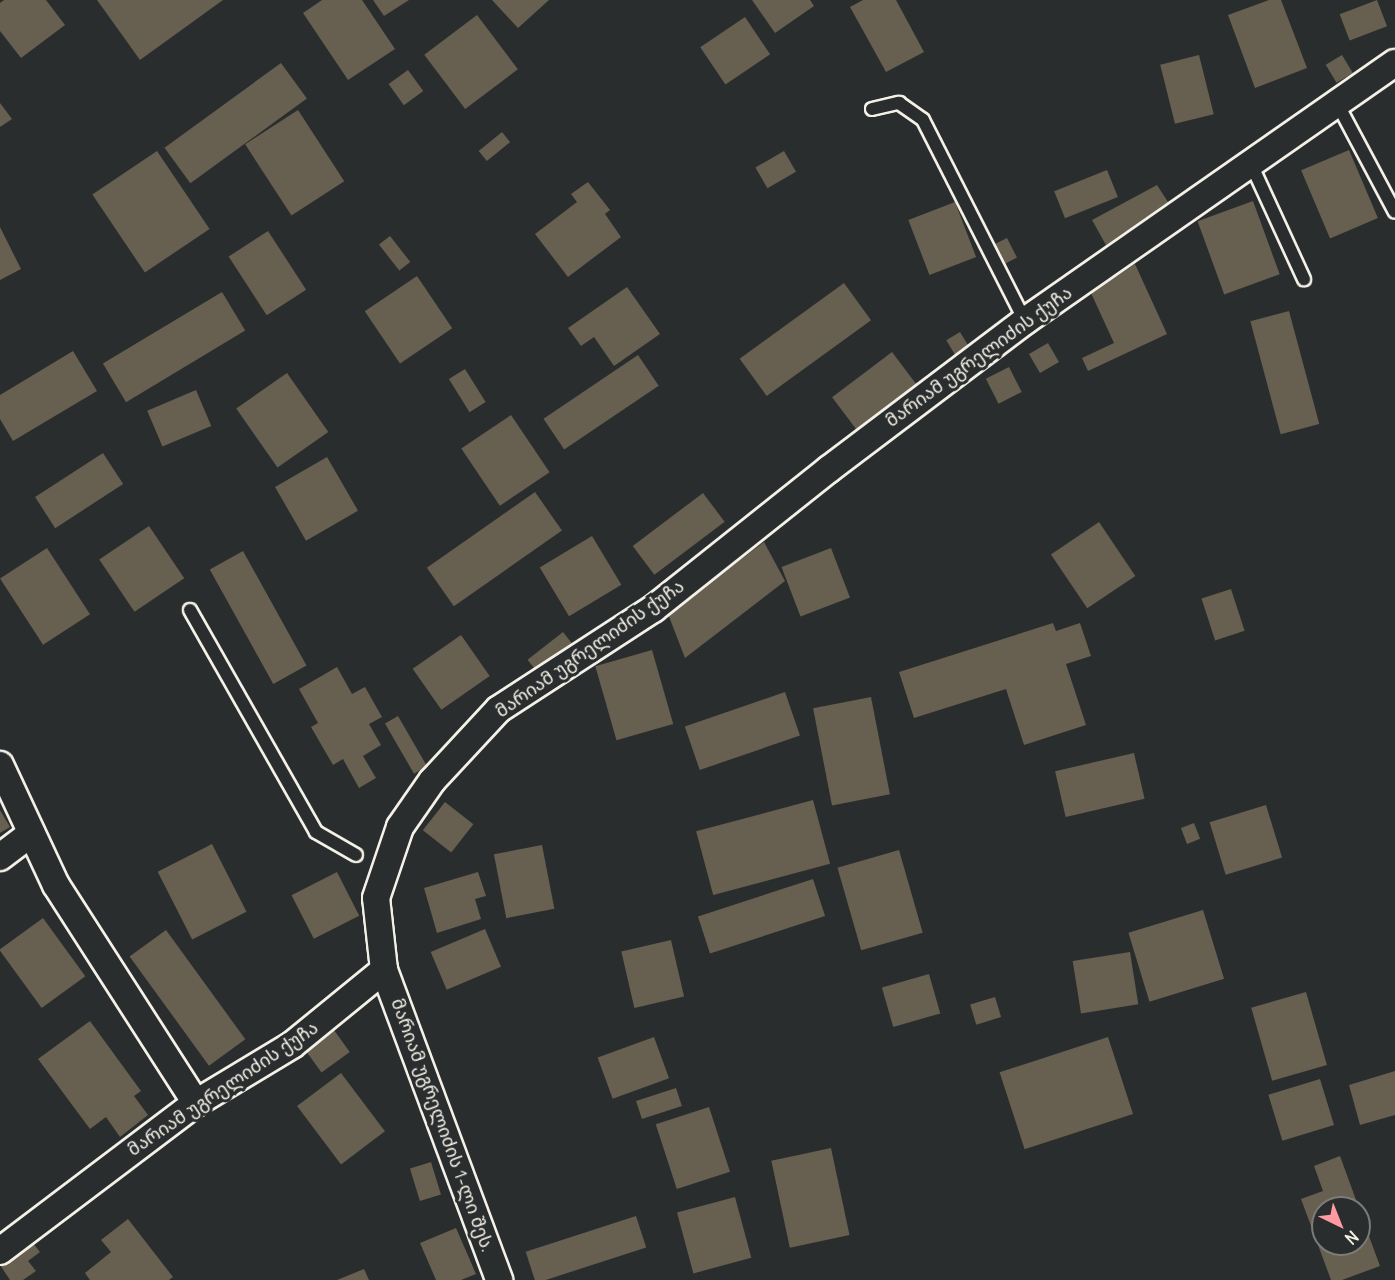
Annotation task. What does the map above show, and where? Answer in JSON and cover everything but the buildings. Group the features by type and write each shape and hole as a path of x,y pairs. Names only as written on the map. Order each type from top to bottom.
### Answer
{"street":[{"name":"მარიამ უგრელიძის ქუჩა","path":"0,1251 196,1103 292,1045 384,970 376,898 400,827 432,781 499,709 653,609 829,469 1025,321 1395,63"},
{"path":"0,765 56,885 196,1103"},
{"path":"0,857 31,834"},
{"name":"მარიამ უგრელიძის 1-ლი შეს.","path":"384,970 499,1280"}],"lane":[{"path":"872,109 899,103 923,120 1025,321"},
{"path":"1337,103 1395,212"},
{"path":"1251,164 1304,279"},
{"path":"190,610 316,832 356,855"}]}
